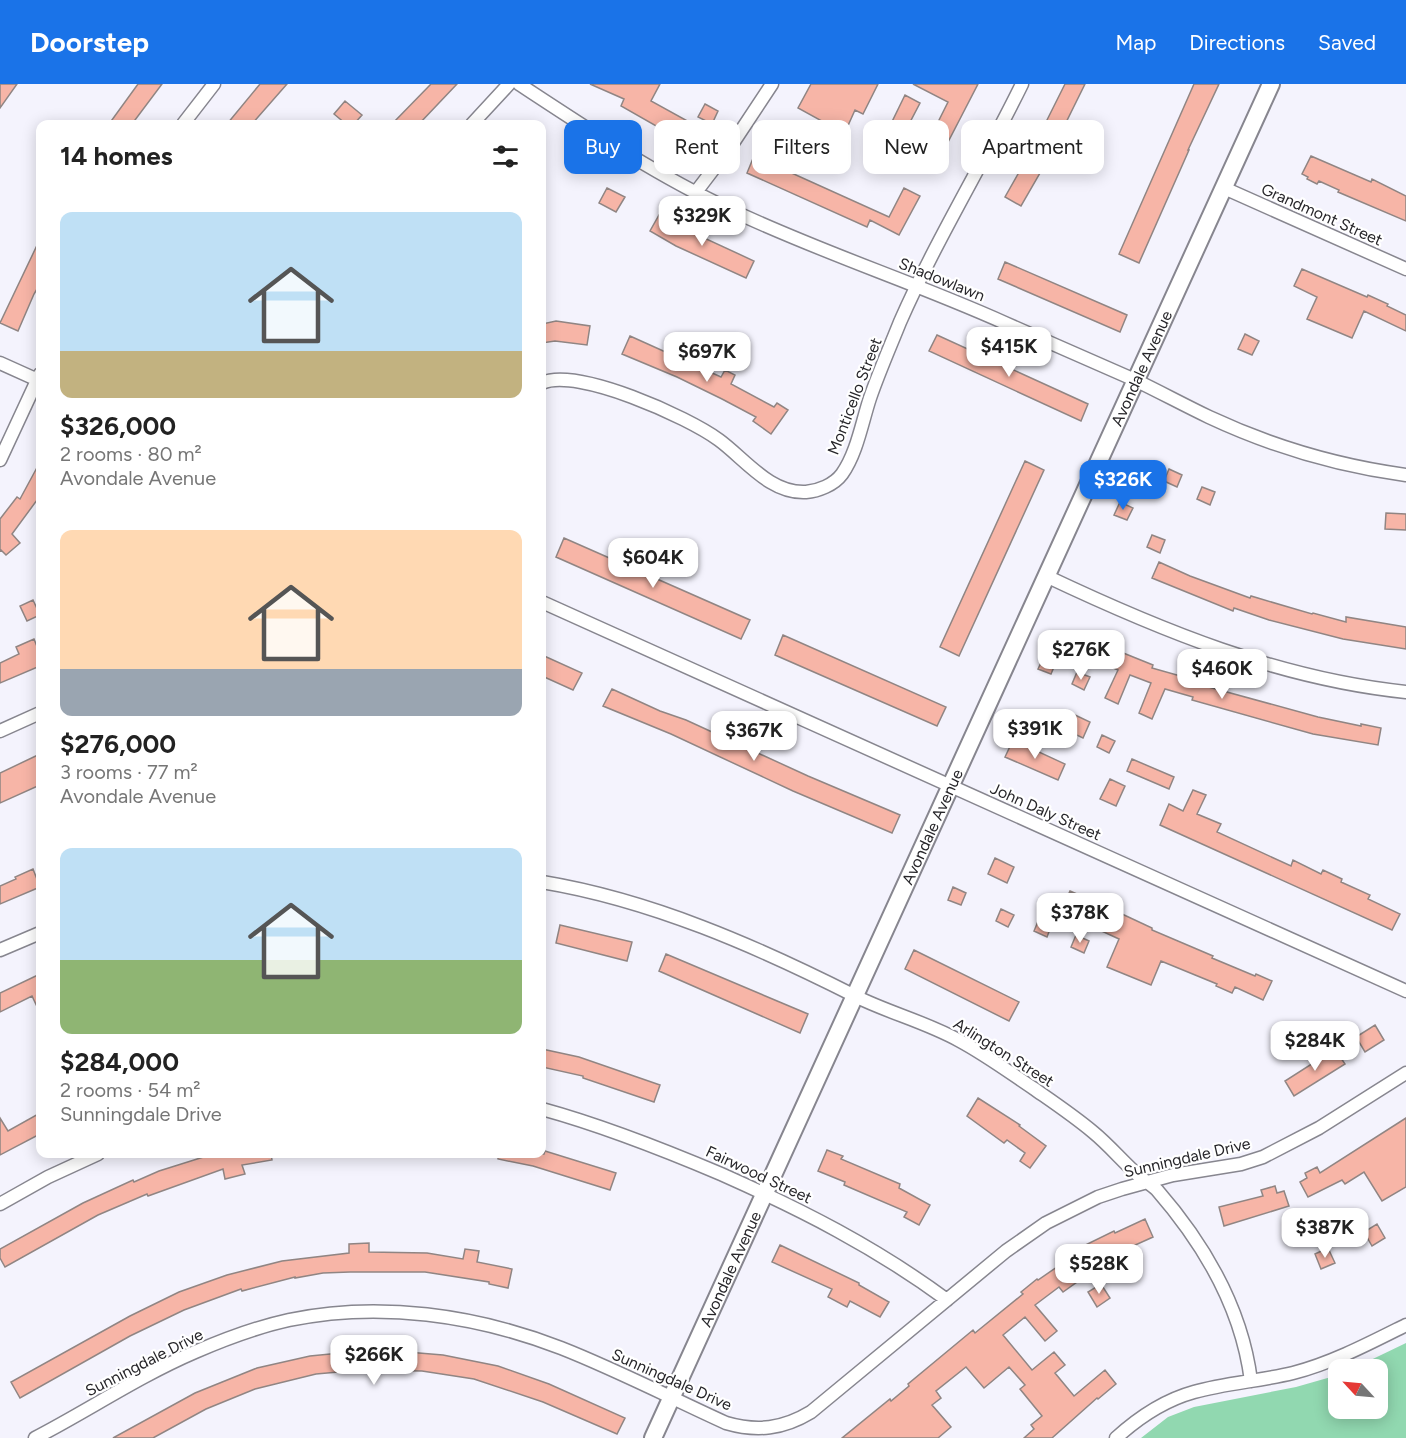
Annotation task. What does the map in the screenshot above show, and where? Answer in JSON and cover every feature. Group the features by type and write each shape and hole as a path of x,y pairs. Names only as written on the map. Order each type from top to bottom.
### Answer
{"street":[{"path":"186,120 214,84"},
{"path":"476,120 509,84"},
{"name":"Shadowlawn","path":"519,84 599,136 696,192 797,240 917,286 1135,381 1211,418 1254,435 1344,463 1406,475"},
{"path":"696,192 731,146 772,84"},
{"name":"Monticello Street","path":"546,382 559,379 583,382 637,399 670,413 718,439 770,482 783,489 795,492 819,489 842,474 851,455 885,358 917,286 1022,84"},
{"name":"Avondale Avenue","path":"653,1438 1271,84"},
{"name":"Grandmont Street","path":"1224,188 1406,270"},
{"path":"0,363 36,376"},
{"path":"0,460 36,386"},
{"path":"1046,576 1104,604 1222,651 1335,680 1406,692"},
{"name":"John Daly Street","path":"546,604 1406,991"},
{"path":"0,731 36,715"},
{"name":"Arlington Street","path":"546,883 642,905 694,924 831,982 855,996 936,1029 991,1059 1093,1132 1155,1189 1184,1225 1224,1288 1243,1336 1251,1381"},
{"path":"0,950 36,935"},
{"name":"Sunningdale Drive","path":"35,1438 161,1368 210,1346 287,1320 356,1311 401,1311 488,1325 562,1348 726,1423 765,1429 788,1424 811,1412 1006,1251 1046,1224 1098,1197 1173,1175 1240,1164 1263,1157 1319,1128 1406,1073"},
{"name":"Fairwood Street","path":"546,1110 634,1137 763,1194 858,1240 904,1268 947,1300"},
{"path":"0,1204 48,1177 89,1158"},
{"path":"1116,1438 1145,1415 1193,1392 1292,1373 1324,1363 1406,1325"}],"green space":[{"path":"1406,1343 1406,1438 1141,1438 1168,1417 1194,1407 1296,1387 1328,1378 1328,1419 1388,1419 1388,1359 1373,1359"}],"building":[{"path":"0,84 17,84 0,108"},
{"path":"138,84 162,84 135,120 112,120"},
{"path":"260,84 287,84 256,120 230,120"},
{"path":"431,84 457,84 423,120 396,120"},
{"path":"590,84 660,84 651,101 686,120 654,120 654,125 621,106 624,99"},
{"path":"811,84 878,84 863,114 855,110 851,120 820,120 798,108"},
{"path":"913,84 978,84 949,140 949,120 939,120 948,102"},
{"path":"1065,84 1085,84 1067,120 1047,120"},
{"path":"1194,84 1219,84 1139,263 1119,254"},
{"path":"905,95 920,103 911,120 893,120"},
{"path":"345,101 362,115 358,120 341,120 334,114"},
{"path":"705,104 718,111 714,120 704,120 698,117"},
{"path":"1311,156 1371,182 1372,179 1406,196 1406,221 1338,192 1339,190 1319,181 1317,184 1307,179 1308,177 1302,174"},
{"path":"752,161 752,174 794,174 889,217 904,188 920,196 899,235 870,220 867,227 747,173"},
{"path":"1018,174 1039,174 1021,206 1005,197"},
{"path":"607,188 625,197 616,212 599,203"},
{"path":"659,215 754,261 746,278 676,246 650,231"},
{"path":"36,247 36,291 18,331 0,323"},
{"path":"1005,262 1127,315 1120,332 998,279"},
{"path":"1302,269 1388,304 1387,306 1406,315 1406,331 1364,311 1352,338 1307,319 1317,297 1294,286"},
{"path":"556,321 590,326 587,345 555,341 546,342 546,323"},
{"path":"1245,334 1259,341 1252,355 1238,349"},
{"path":"937,335 1088,404 1081,421 929,351"},
{"path":"630,336 721,377 725,370 735,375 731,384 774,407 777,403 788,410 771,434 753,421 756,417 677,377 622,354"},
{"path":"1025,461 1044,470 959,656 940,647"},
{"path":"36,469 36,501 12,534 20,543 6,555 0,551 0,519 17,497 20,499"},
{"path":"1169,469 1182,475 1177,487 1164,481"},
{"path":"1202,487 1215,492 1210,505 1197,499"},
{"path":"1120,502 1133,508 1127,520 1114,515"},
{"path":"1386,513 1406,514 1406,530 1385,529"},
{"path":"1152,535 1165,540 1160,553 1147,547"},
{"path":"564,538 750,620 741,639 556,557"},
{"path":"1159,562 1250,598 1251,596 1346,622 1346,617 1406,627 1406,649 1343,639 1269,620 1234,608 1233,611 1152,578"},
{"path":"33,600 36,606 36,617 27,621 20,606"},
{"path":"783,635 946,707 937,726 775,655"},
{"path":"34,639 36,668 0,683 0,663 19,654 16,647"},
{"path":"1101,644 1153,665 1152,668 1184,677 1183,680 1318,717 1381,728 1378,745 1313,734 1192,700 1193,697 1165,689 1152,719 1139,713 1151,683 1130,675 1118,704 1105,698 1118,670 1095,660"},
{"path":"1044,656 1056,662 1051,674 1038,669"},
{"path":"546,657 582,673 573,690 546,678"},
{"path":"1077,672 1090,677 1084,690 1072,684"},
{"path":"612,689 900,815 892,833 603,706"},
{"path":"1018,711 1031,717 1025,729 1013,724"},
{"path":"1075,715 1090,722 1083,738 1068,731"},
{"path":"1102,735 1115,741 1109,753 1097,747"},
{"path":"1013,740 1065,764 1058,780 1005,757"},
{"path":"36,756 36,787 0,803 0,773"},
{"path":"1132,759 1174,777 1169,789 1127,771"},
{"path":"1110,779 1125,786 1116,806 1100,799"},
{"path":"1193,790 1206,795 1197,814 1221,824 1217,832 1291,866 1293,860 1321,874 1323,870 1342,879 1341,882 1370,895 1368,899 1400,914 1392,930 1160,825 1169,804 1183,811"},
{"path":"995,858 1014,867 1007,883 988,874"},
{"path":"33,869 36,877 36,889 0,904 0,886 16,879 15,877"},
{"path":"953,887 966,893 961,905 948,900"},
{"path":"1070,891 1086,898 1076,920 1060,913"},
{"path":"1107,907 1152,930 1213,956 1212,958 1272,981 1263,1000 1235,987 1232,993 1216,986 1217,984 1161,961 1151,985 1107,967 1119,939 1097,929"},
{"path":"1001,909 1014,915 1008,927 996,921"},
{"path":"1039,919 1052,924 1047,937 1034,931"},
{"path":"560,925 632,942 627,961 556,943"},
{"path":"1076,935 1089,941 1084,953 1071,947"},
{"path":"914,950 1019,1002 1009,1021 905,969"},
{"path":"666,954 808,1014 800,1033 659,971"},
{"path":"36,976 36,1004 32,996 0,1012 0,993"},
{"path":"1375,1025 1384,1040 1365,1052 1356,1037"},
{"path":"1335,1049 1345,1064 1294,1096 1285,1081"},
{"path":"546,1050 579,1057 660,1085 654,1102 583,1078 583,1076 546,1068"},
{"path":"978,1098 1020,1125 1046,1146 1030,1168 1020,1161 1025,1153 1007,1140 1004,1143 967,1116"},
{"path":"36,1115 36,1136 0,1155 0,1118 8,1131"},
{"path":"1406,1118 1406,1187 1382,1201 1364,1172 1345,1184 1342,1180 1308,1197 1300,1182 1307,1178 1305,1173 1317,1167 1320,1173"},
{"path":"827,1150 843,1156 841,1159 900,1184 899,1188 930,1205 919,1225 904,1217 907,1212 844,1185 845,1182 818,1171"},
{"path":"546,1151 616,1173 610,1190 533,1166 498,1159 546,1158"},
{"path":"200,1158 272,1158 272,1160 242,1165 245,1174 225,1179 223,1169 148,1196 147,1194 98,1215 5,1267 0,1258 0,1249 83,1203 159,1171"},
{"path":"1275,1186 1277,1193 1284,1191 1289,1206 1224,1226 1219,1207 1263,1196 1261,1190"},
{"path":"1145,1219 1153,1237 1124,1250 1127,1256 1110,1264 1106,1254 1070,1272 1077,1282 1063,1292 1059,1287 1035,1305 1057,1331 1045,1341 1025,1317 1003,1335 1032,1370 1054,1352 1065,1365 1055,1373 1074,1396 1105,1370 1116,1384 1052,1438 1024,1438 1034,1429 1031,1425 1042,1416 1020,1389 1025,1385 1009,1367 984,1388 966,1367 936,1391 941,1398 932,1405 951,1427 938,1438 842,1438 890,1399 891,1401 973,1330 975,1333 1023,1294 1021,1292 1037,1279 1073,1256 1071,1252"},
{"path":"1377,1224 1385,1238 1372,1246 1364,1232"},
{"path":"369,1243 369,1252 427,1253 463,1259 465,1249 479,1251 477,1262 512,1269 508,1288 489,1284 489,1282 425,1272 323,1273 295,1277 242,1291 241,1289 184,1310 130,1336 20,1398 11,1382 130,1316 179,1292 227,1275 282,1261 349,1253 349,1244"},
{"path":"780,1245 859,1283 889,1302 880,1317 850,1301 847,1307 828,1297 832,1289 772,1262"},
{"path":"1328,1248 1335,1263 1321,1269 1315,1254"},
{"path":"1101,1284 1110,1298 1097,1307 1088,1292"},
{"path":"361,1351 443,1355 498,1366 549,1384 625,1418 617,1434 543,1402 474,1379 422,1371 361,1370 316,1374 255,1389 206,1409 153,1438 113,1438 195,1393 257,1368 310,1356"}]}
